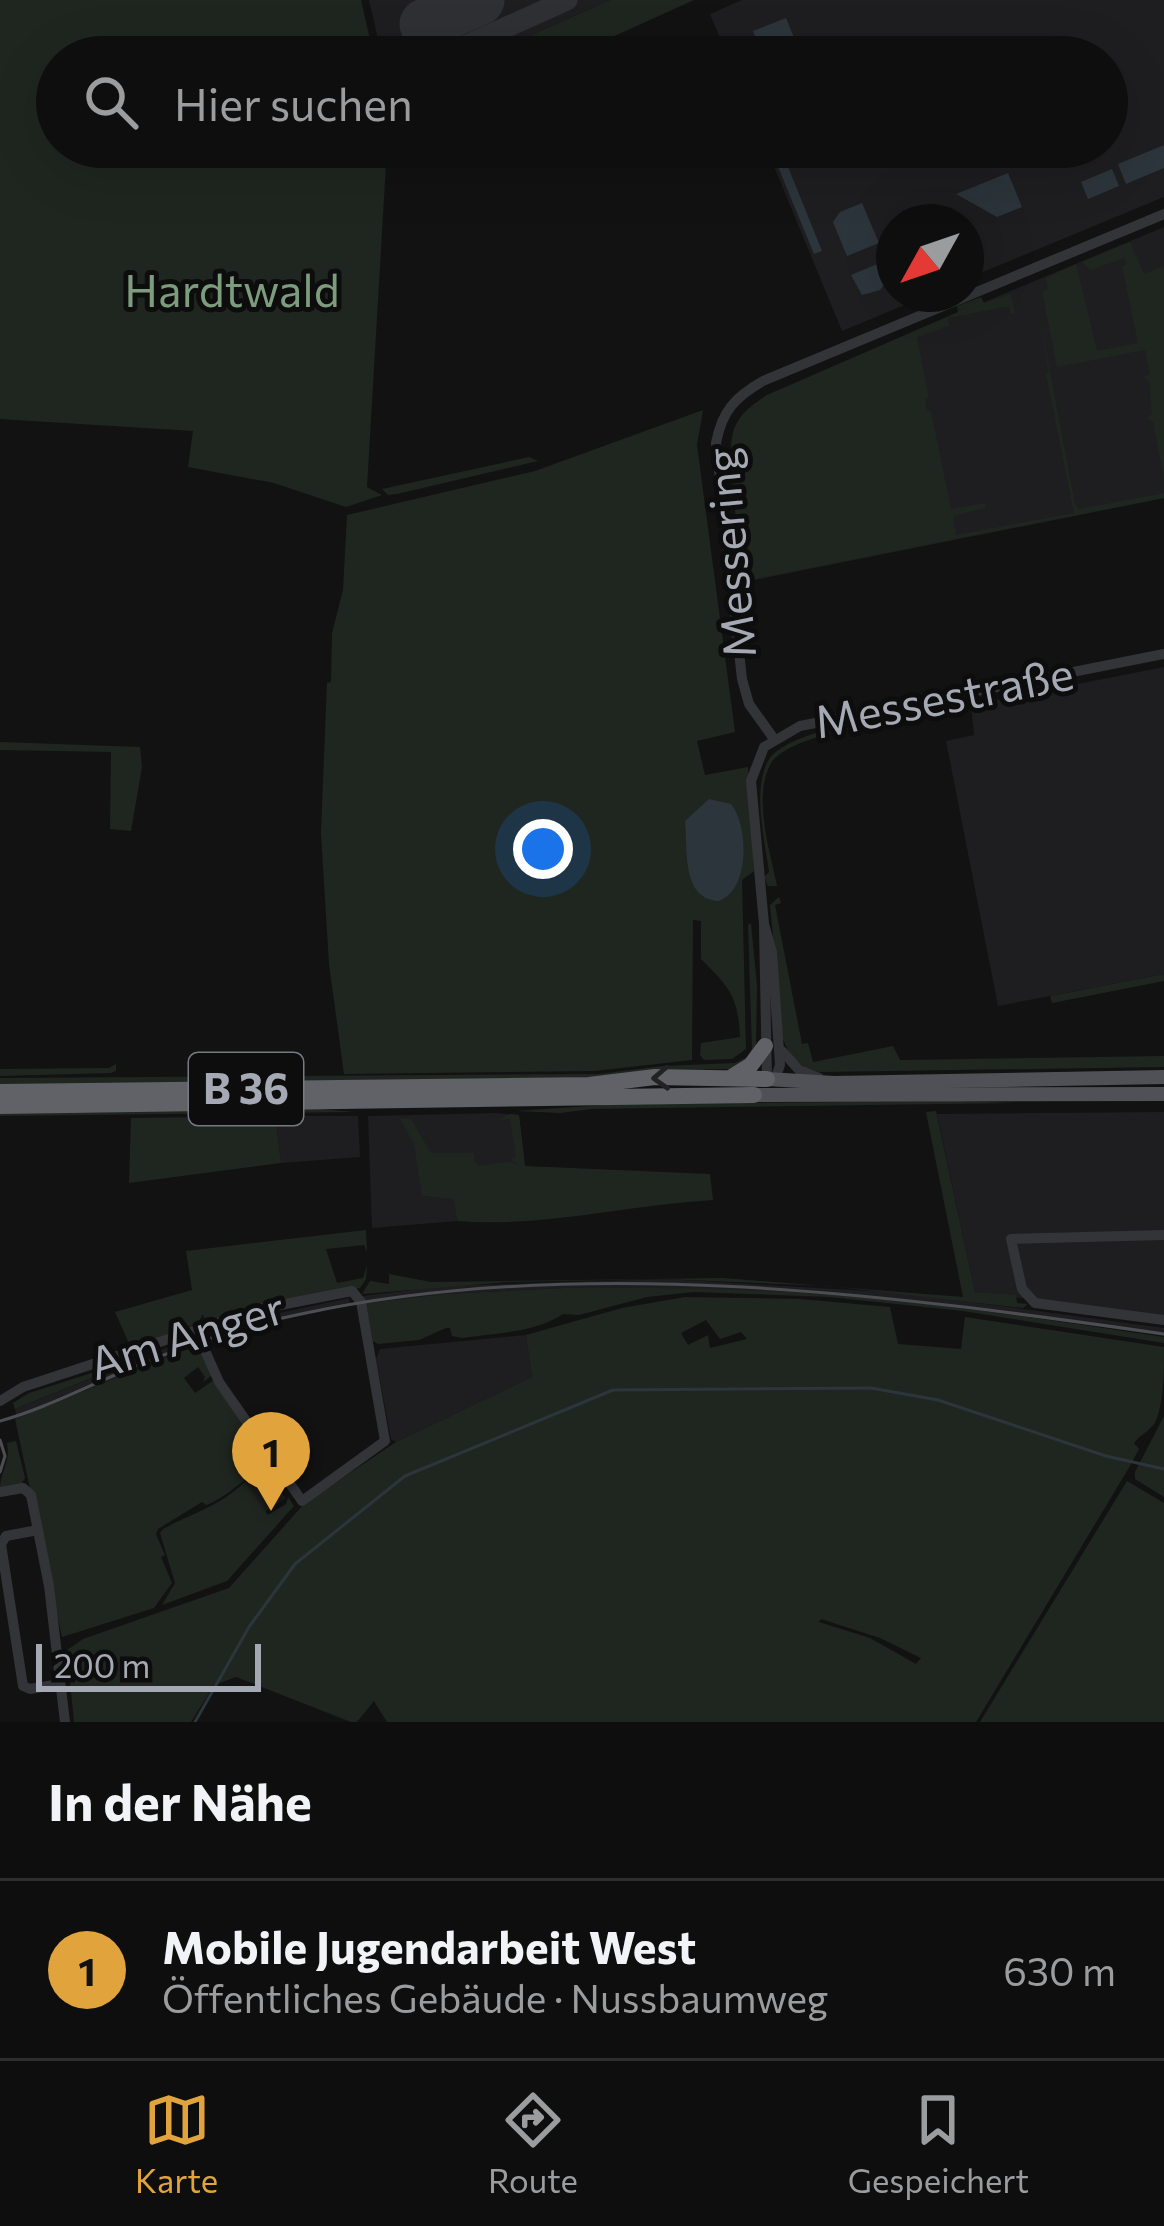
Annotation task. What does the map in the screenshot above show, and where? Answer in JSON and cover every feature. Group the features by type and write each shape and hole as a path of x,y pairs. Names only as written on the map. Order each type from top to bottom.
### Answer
{"highway":[{"path":"733,1076 772,1046"},
{"name":"B 36","path":"0,1092 589,1085 655,1077 733,1076 766,1085"},
{"name":"B 36","path":"0,1106 766,1085"}],"main road":[{"name":"B 36","path":"766,1085 1164,1077"},
{"name":"B 36","path":"766,1085 788,1096 1164,1094"}],"street":[{"name":"Messering","path":"773,739 749,704 740,662 716,443 732,402 763,381 1164,214"},
{"name":"Messestraße","path":"766,1085 772,1046 751,781 756,760 773,739 800,726 1164,654"},
{"path":"772,1046 799,1070 834,1083"},
{"path":"1164,1235 1011,1238 1026,1296 1042,1305 1164,1320"},
{"name":"Am Anger","path":"0,1401 23,1387 260,1309 352,1291 359,1296 364,1313 385,1441 302,1501 219,1382 203,1346"},
{"path":"0,1492 27,1488 38,1529 65,1722"},
{"path":"38,1529 6,1536 1,1544 22,1686 60,1684"}],"shaded area":[{"path":"369,0 610,0 530,36 377,36"},
{"path":"742,0 1164,0 1164,197 984,272 984,204 876,204 876,312 888,312 842,331 775,168 1128,168 1128,36 719,36 710,14"},
{"path":"786,18 793,36 755,36 753,31"},
{"path":"1164,145 1164,168 1126,184 1120,168 1128,168 1128,160"},
{"path":"779,168 788,168 822,251 814,254"},
{"path":"1112,169 1119,186 1088,199 1081,182"},
{"path":"1008,173 1022,207 997,217 984,210 984,204 956,194"},
{"path":"862,203 876,244 847,256 833,222 840,212"},
{"path":"1164,227 1164,498 750,581 735,433 905,340 905,335 960,312 984,312 984,302"},
{"path":"876,265 876,291 862,295 851,275"},
{"path":"1164,667 1164,974 998,1006 946,741 974,735 971,705"},
{"path":"709,799 731,804 743,841 736,884 719,901 698,892 687,859 685,821"},
{"path":"1164,1112 1164,1316 975,1292 937,1114"},
{"path":"519,1115 525,1166 420,1176 423,1196 455,1199 457,1221 372,1228 368,1116"},
{"path":"275,1116 358,1116 360,1157 281,1163"},
{"path":"665,1279 904,1293 1164,1328 1164,1336 963,1307 830,1294 565,1288 366,1303 363,1296 443,1286"},
{"path":"349,1298 350,1305 268,1323 266,1316"},
{"path":"526,1335 532,1377 396,1442 391,1439 376,1359 380,1349"},
{"path":"197,1336 199,1344 17,1418 15,1409"},
{"path":"263,1474 286,1498 265,1512 245,1482"}],"green space":[{"name":"Hardtwald","path":"0,0 361,0 369,36 36,36 36,168 386,168 367,487 382,495 346,507 274,483 188,467 193,431 0,419"},
{"path":"610,0 694,0 614,36 530,36"},
{"path":"1130,242 1144,274 1164,266 1164,478 1153,422 1147,418 1152,414 1149,381 1144,377 1150,374 1145,350 1057,367 1042,291 1048,289 1046,278 1076,264 1097,351 1138,343 1122,266 1125,258 1090,270 1082,262"},
{"path":"1033,282 1075,504 1079,509 1164,493 1164,498 744,581 731,442 734,429 752,405 958,312 978,312 948,318 949,326 917,337 929,398 925,399 927,411 931,411 951,509 985,503 986,508 953,516 956,535 1074,513"},
{"path":"1011,294 1015,313 1011,314 1009,306 984,311 984,303"},
{"path":"703,410 697,445 735,732 697,741 705,775 748,767 754,871 742,880 746,1049 732,1059 704,1060 700,1055 701,1043 740,1037 734,1002 701,959 701,921 693,920 692,1060 595,1071 344,1074 329,964 321,833 327,683 331,682 332,633 343,590 347,515 535,471"},
{"path":"529,457 538,461 397,494 388,495 382,489"},
{"path":"953,706 946,717 938,713 846,730 781,754 770,765 763,793 764,825 777,886 768,886 761,786 768,761 780,749 825,730"},
{"path":"0,742 140,747 142,767 131,831 110,829 111,752 0,750"},
{"path":"779,897 781,903 775,905 802,1044 808,1043 813,1062 893,1046 900,1060 1164,1056 1164,1067 820,1072 807,1068 792,1056 783,1038 770,905"},
{"path":"751,923 756,1048 753,1056 729,1069 650,1070 599,1077 0,1085 0,1078 598,1074 735,1063 752,1049"},
{"path":"1164,974 1164,981 1052,1003 1050,996"},
{"path":"116,1064 111,1073 0,1076 0,1069 109,1068"},
{"path":"1016,1103 516,1111 621,1104"},
{"path":"309,1108 355,1112 0,1116 0,1111"},
{"path":"936,1111 975,1292 1016,1295 1017,1303 1028,1304 1023,1308 840,1287 963,1297 926,1112"},
{"path":"519,1115 525,1166 710,1174 713,1200 489,1222 457,1221 454,1199 422,1196 414,1144 400,1119 411,1119 431,1153 474,1153 479,1166 509,1162 520,1166 510,1159 516,1157 510,1119 498,1120"},
{"path":"275,1116 281,1163 129,1183 131,1118"},
{"path":"366,1230 367,1252 364,1245 326,1249 337,1283 363,1278 367,1265 360,1288 205,1322 203,1314 198,1323 131,1348 115,1312 192,1290 186,1251"},
{"path":"389,1274 431,1282 723,1278 818,1286 665,1279 508,1282 362,1294 370,1281 389,1284"},
{"path":"565,1288 733,1290 875,1298 1164,1337 1164,1343 963,1311 829,1297 694,1292 647,1297 579,1315 563,1314 514,1331 462,1338 452,1336 446,1328 419,1340 378,1344 373,1341 366,1303"},
{"path":"685,1297 800,1299 890,1307 898,1344 961,1349 965,1317 1164,1347 1160,1406 1155,1423 1134,1443 1139,1449 1130,1466 976,1722 387,1722 374,1701 357,1722 351,1722 236,1677 214,1685 191,1722 74,1722 67,1650 83,1639 229,1588 304,1504 396,1442 532,1377 526,1335 622,1308","holes":["706,1320 720,1339 741,1332 747,1339 710,1348 708,1335 688,1345 681,1333","819,1622 880,1638 921,1658 916,1664 870,1638"]},
{"path":"199,1344 211,1376 203,1382 198,1367 184,1378 195,1393 214,1380 270,1465 214,1502 202,1502 158,1529 165,1555 161,1557 172,1583 154,1608 62,1637 15,1419"},
{"path":"148,1355 15,1409 13,1403 29,1393"},
{"path":"1164,1416 1164,1497 1135,1479 1135,1472"},
{"path":"16,1441 25,1478 20,1486 0,1490 7,1443"},
{"path":"1127,1481 1164,1503 1164,1722 980,1722"},
{"path":"245,1482 268,1515 286,1504 288,1497 294,1506 227,1581 162,1605 175,1583 160,1533"}],"waterway":[{"path":"195,1722 249,1627 295,1564 405,1476 613,1390 871,1388 938,1400 1106,1456 1164,1469"}],"taxiway":[{"path":"487,36 567,0"}],"runway":[{"path":"425,24 479,0"}],"tram line":[{"path":"0,1421 169,1353 256,1324 406,1296 514,1286 622,1283 842,1294 1164,1334"},
{"path":"0,1440 5,1456 0,1472"}],"place":[{"name":"Mobile Jugendarbeit West","path":"271,1511"}]}
